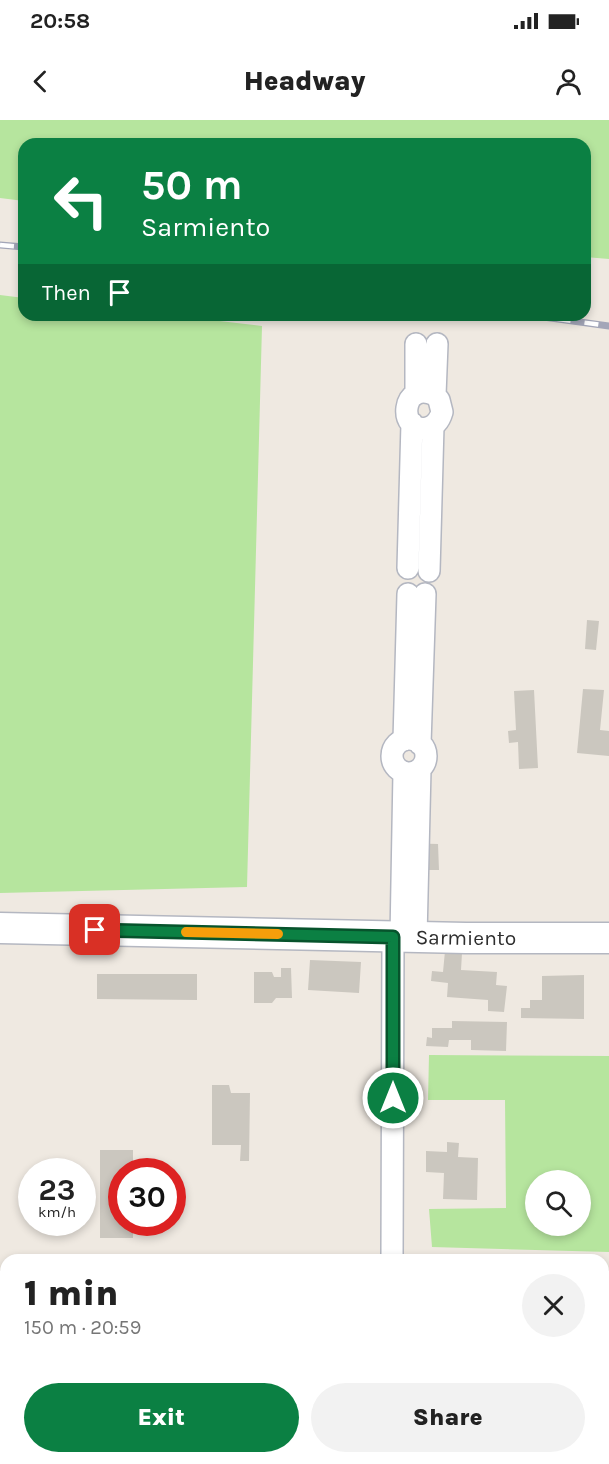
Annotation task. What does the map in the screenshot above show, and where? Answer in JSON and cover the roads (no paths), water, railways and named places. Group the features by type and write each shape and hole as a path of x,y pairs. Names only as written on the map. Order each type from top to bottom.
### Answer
{"main road":[{"name":"Sarmiento","path":"0,928 403,937 609,938"}],"street":[{"path":"425,395 427,344"},
{"path":"425,395 439,400 442,412 438,423 422,425 408,418 406,406 412,397 425,395"},
{"path":"408,568 422,425"},
{"path":"417,594 432,586 433,580 429,571 422,425"},
{"path":"417,594 403,588 401,583 403,573 416,564 429,571"},
{"path":"412,742 417,594"},
{"path":"412,742 425,753 423,764 412,771 395,766 392,756 395,746 412,742"},
{"path":"392,1254 403,937 412,771"}],"railway":[{"path":"0,245 18,246"},
{"path":"573,321 609,326"}]}
